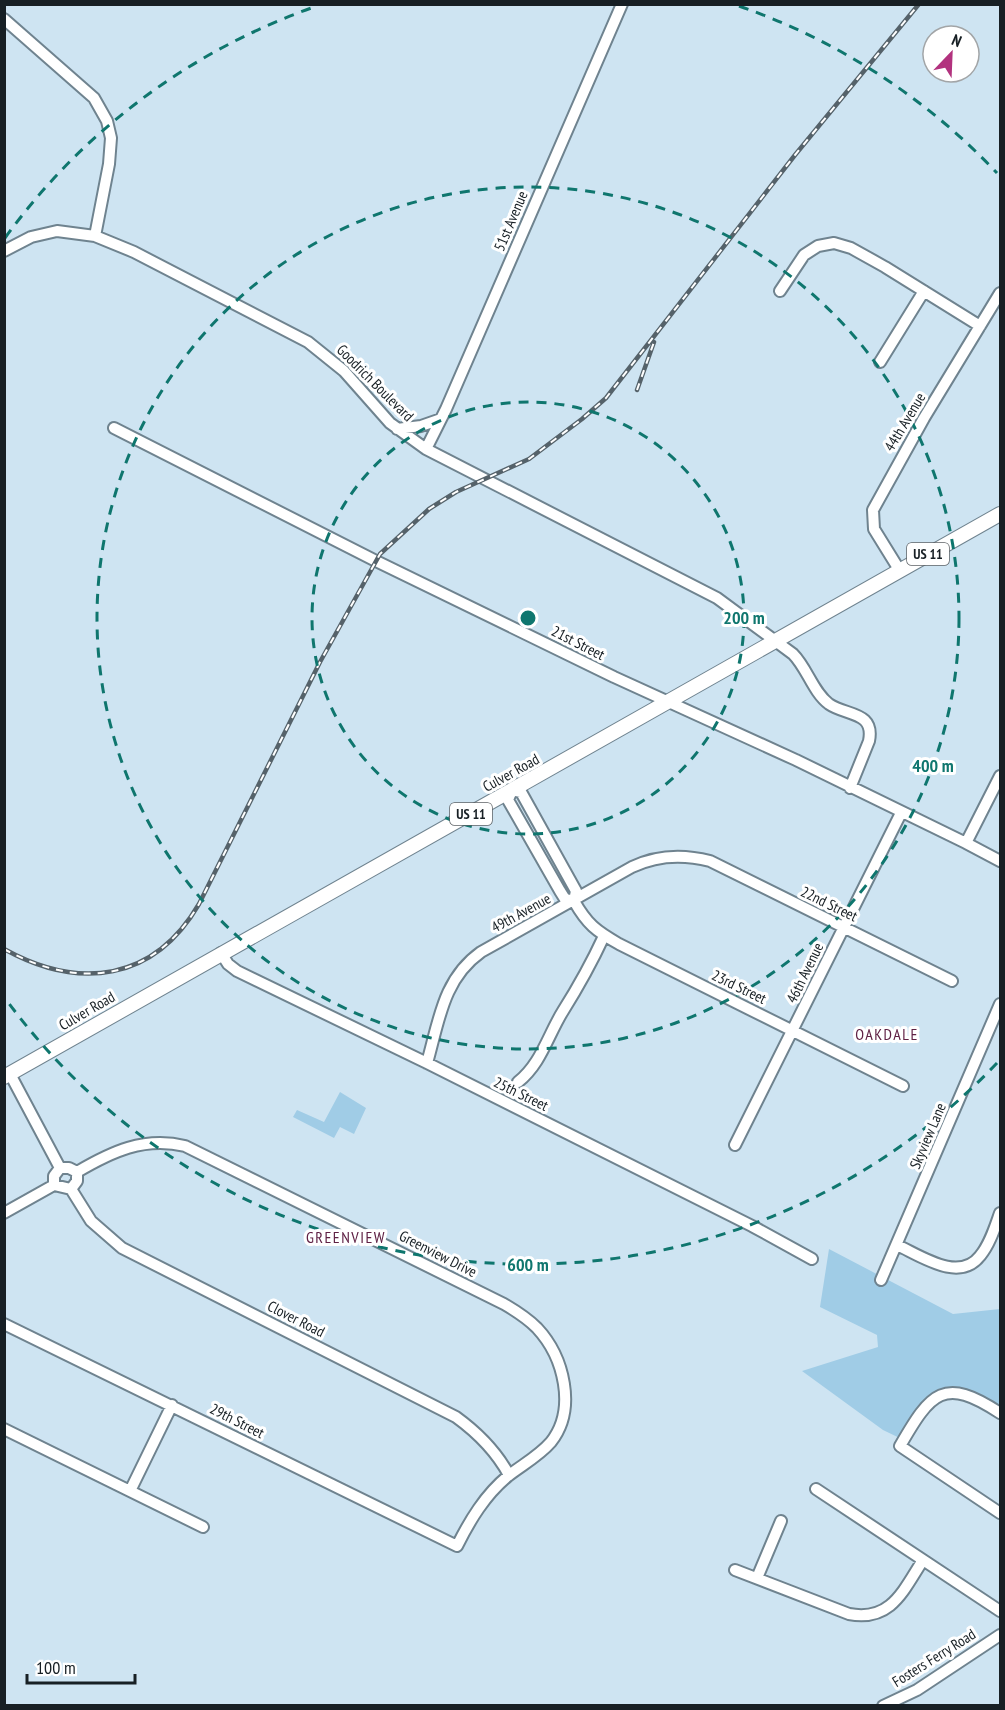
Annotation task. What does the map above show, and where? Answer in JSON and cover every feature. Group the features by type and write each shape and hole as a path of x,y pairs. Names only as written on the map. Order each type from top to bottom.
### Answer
{"main road":[{"name":"Culver Road","path":"7,1075 512,790 648,706 667,701 1000,513"}],"street":[{"name":"51st Avenue","path":"426,449 622,4"},
{"path":"4,19 94,98 104,113 110,129 111,147 95,236"},
{"name":"Goodrich Boulevard","path":"4,251 31,237 48,232 66,231 95,236 134,252 309,342 344,371 378,411 397,429 426,449 717,598 776,640"},
{"path":"780,291 804,255 818,246 834,243 851,248 980,326"},
{"path":"880,362 924,291"},
{"name":"44th Avenue","path":"900,571 874,529 873,510 889,479 1000,293"},
{"path":"397,429 421,426 441,419"},
{"name":"21st Street","path":"114,428 376,561 614,677 796,760 1000,861"},
{"path":"776,640 799,661 822,698 868,723 871,733 869,741 850,788"},
{"path":"966,843 1000,776"},
{"name":"23rd Street","path":"512,790 508,800 560,891 565,899 574,901 590,926 604,936 903,1086"},
{"name":"46th Avenue","path":"735,1146 901,813"},
{"name":"49th Avenue","path":"427,1063 448,993 460,969 481,952 632,867 649,860 675,856 693,858"},
{"name":"22nd Street","path":"693,858 710,861 734,872 952,981"},
{"path":"518,1082 531,1072 563,1011 585,977 604,936"},
{"name":"25th Street","path":"221,953 228,964 237,971 427,1063 752,1226 812,1259"},
{"name":"Skyview Lane","path":"881,1280 1000,1004"},
{"path":"7,1075 60,1168"},
{"name":"Greenview Drive","path":"77,1172 118,1150 134,1145 160,1142 193,1148 519,1313 539,1330 554,1352 562,1377 566,1402 559,1428 538,1454 509,1476 485,1500 470,1521 457,1546"},
{"path":"4,1213 54,1185 71,1189 77,1181 77,1172 69,1167 60,1168 54,1176 54,1185"},
{"name":"Clover Road","path":"71,1189 91,1221 122,1248 456,1417 488,1445 509,1476"},
{"path":"897,1245 949,1268 970,1265 979,1258 986,1247 1000,1213"},
{"name":"29th Street","path":"4,1324 457,1546"},
{"path":"1000,1413 976,1398 960,1392 943,1394 928,1403 900,1446 1000,1513"},
{"path":"130,1491 172,1406"},
{"path":"4,1429 203,1527"},
{"path":"816,1489 1000,1611"},
{"path":"757,1578 781,1521"},
{"path":"735,1570 849,1614 867,1617 876,1615 891,1605 923,1560"},
{"name":"Fosters Ferry Road","path":"883,1706 917,1690 1000,1635"}],"shaded area":[{"path":"340,1092 366,1108 354,1134 340,1127 334,1138 293,1117 297,1110 324,1122"},
{"path":"829,1249 953,1314 1000,1309 1000,1421 969,1399 948,1398 932,1409 908,1442 883,1430 802,1371 878,1347 877,1335 820,1307"}],"railway":[{"path":"4,949 32,962 60,971 87,974 113,971 138,963 160,949 181,930 199,904 320,662 380,554 429,509 456,492 529,459 606,398 795,155 919,4"},
{"path":"637,390 654,342"}],"district":[{"name":"OAKDALE","path":"887,1034"},
{"name":"GREENVIEW","path":"346,1237"}]}
